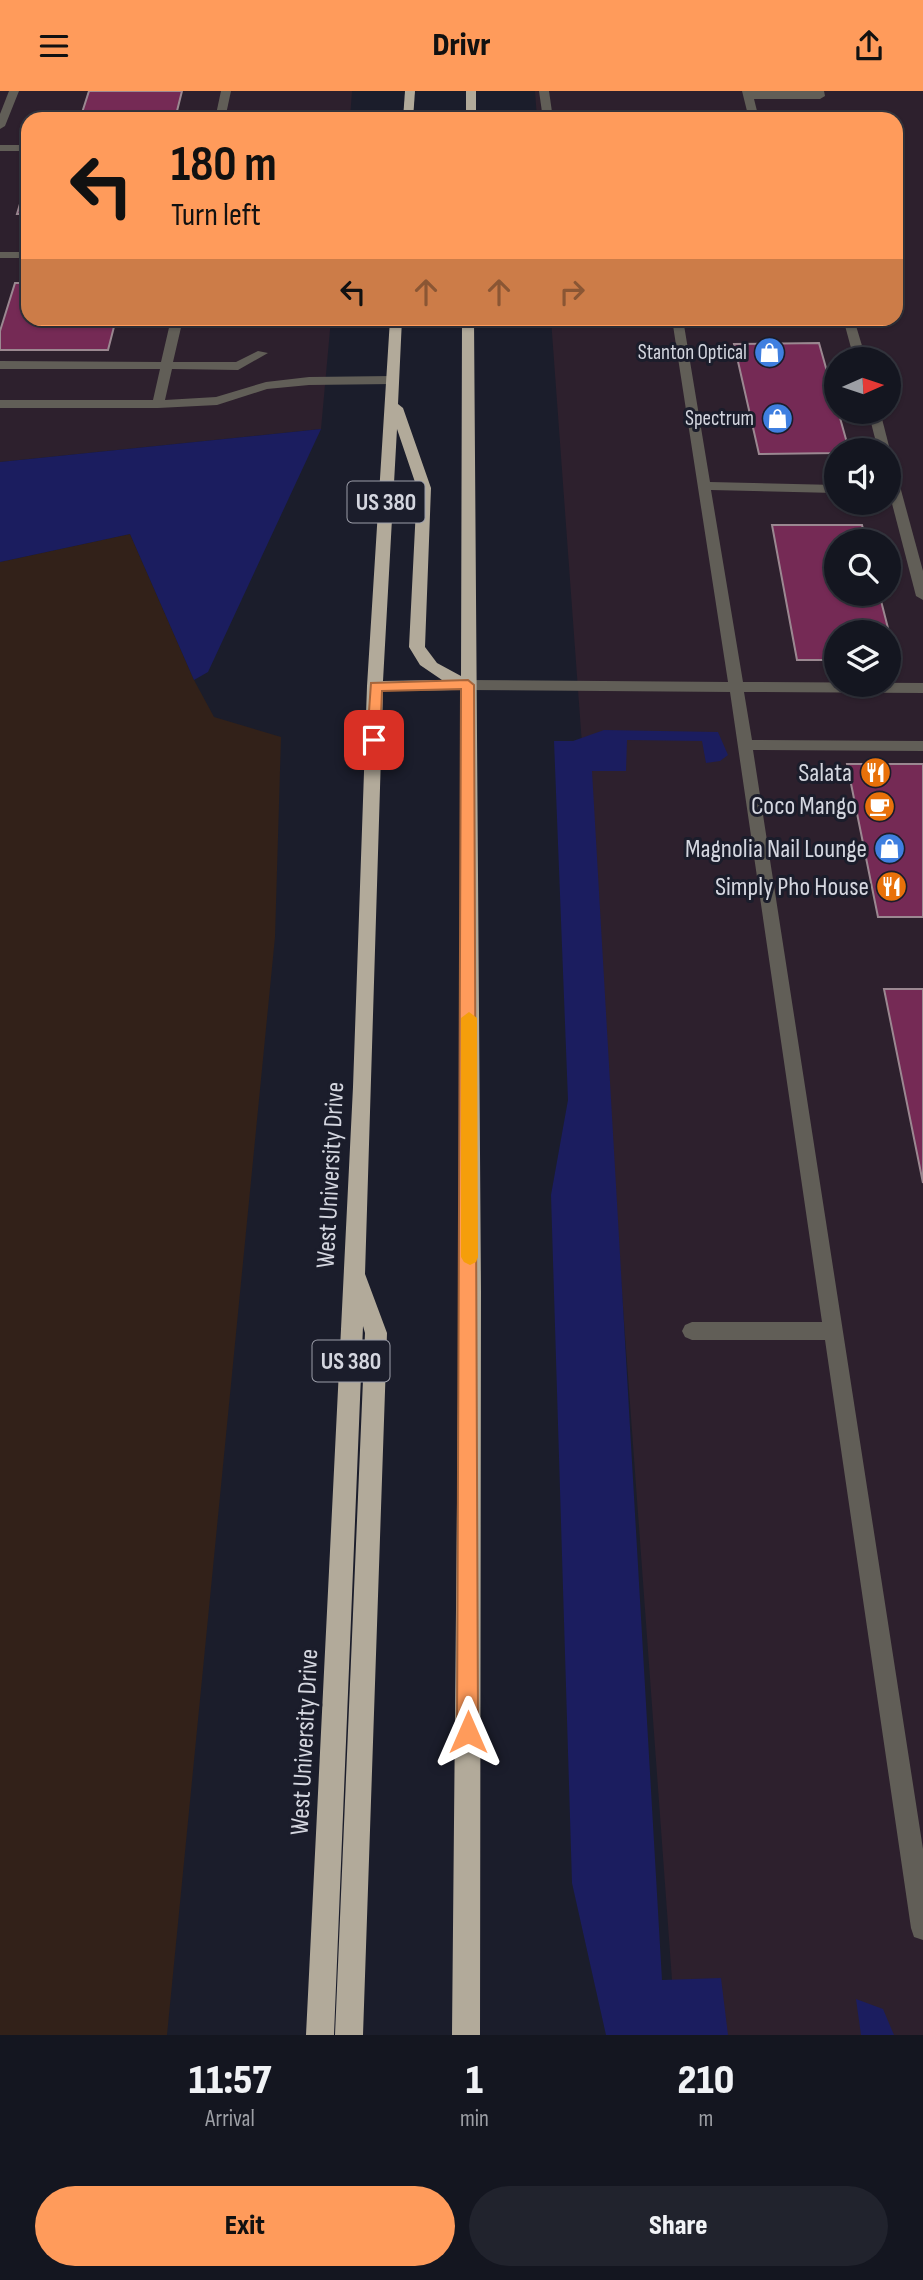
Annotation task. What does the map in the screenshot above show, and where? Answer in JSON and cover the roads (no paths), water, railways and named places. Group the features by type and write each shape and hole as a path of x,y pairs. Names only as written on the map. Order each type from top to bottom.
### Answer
{"highway":[{"path":"408,112 410,91"},
{"path":"471,91 471,112"},
{"name":"West University Drive","path":"320,2035 363,1087 375,686 396,326"},
{"path":"466,2035 470,1319 468,326"},
{"path":"393,397 424,488 417,647 420,658 429,665 468,685"},
{"path":"375,686 468,685"},
{"path":"349,2035 376,1333 355,1270"}],"lane":[{"path":"0,127 13,91"},
{"path":"222,112 226,91"},
{"path":"544,91 547,112"},
{"path":"752,112 747,94 820,96 819,91"},
{"path":"0,148 21,148"},
{"path":"0,255 21,255"},
{"path":"158,404 176,326"},
{"path":"678,326 736,686 923,1929"},
{"path":"851,326 857,347"},
{"path":"0,365 238,366 262,353"},
{"path":"0,404 158,404 217,401 266,386 309,381 393,380"},
{"path":"704,486 824,489"},
{"path":"899,515 923,596"},
{"path":"468,685 923,688"},
{"path":"745,745 923,746"},
{"path":"692,1331 833,1332"}],"place":[{"name":"Stanton Optical","path":"770,352"},
{"name":"Spectrum","path":"777,418"},
{"name":"Salata","path":"875,773"},
{"name":"Coco Mango","path":"880,806"},
{"name":"Magnolia Nail Lounge","path":"890,849"},
{"name":"Simply Pho House","path":"892,887"}]}
